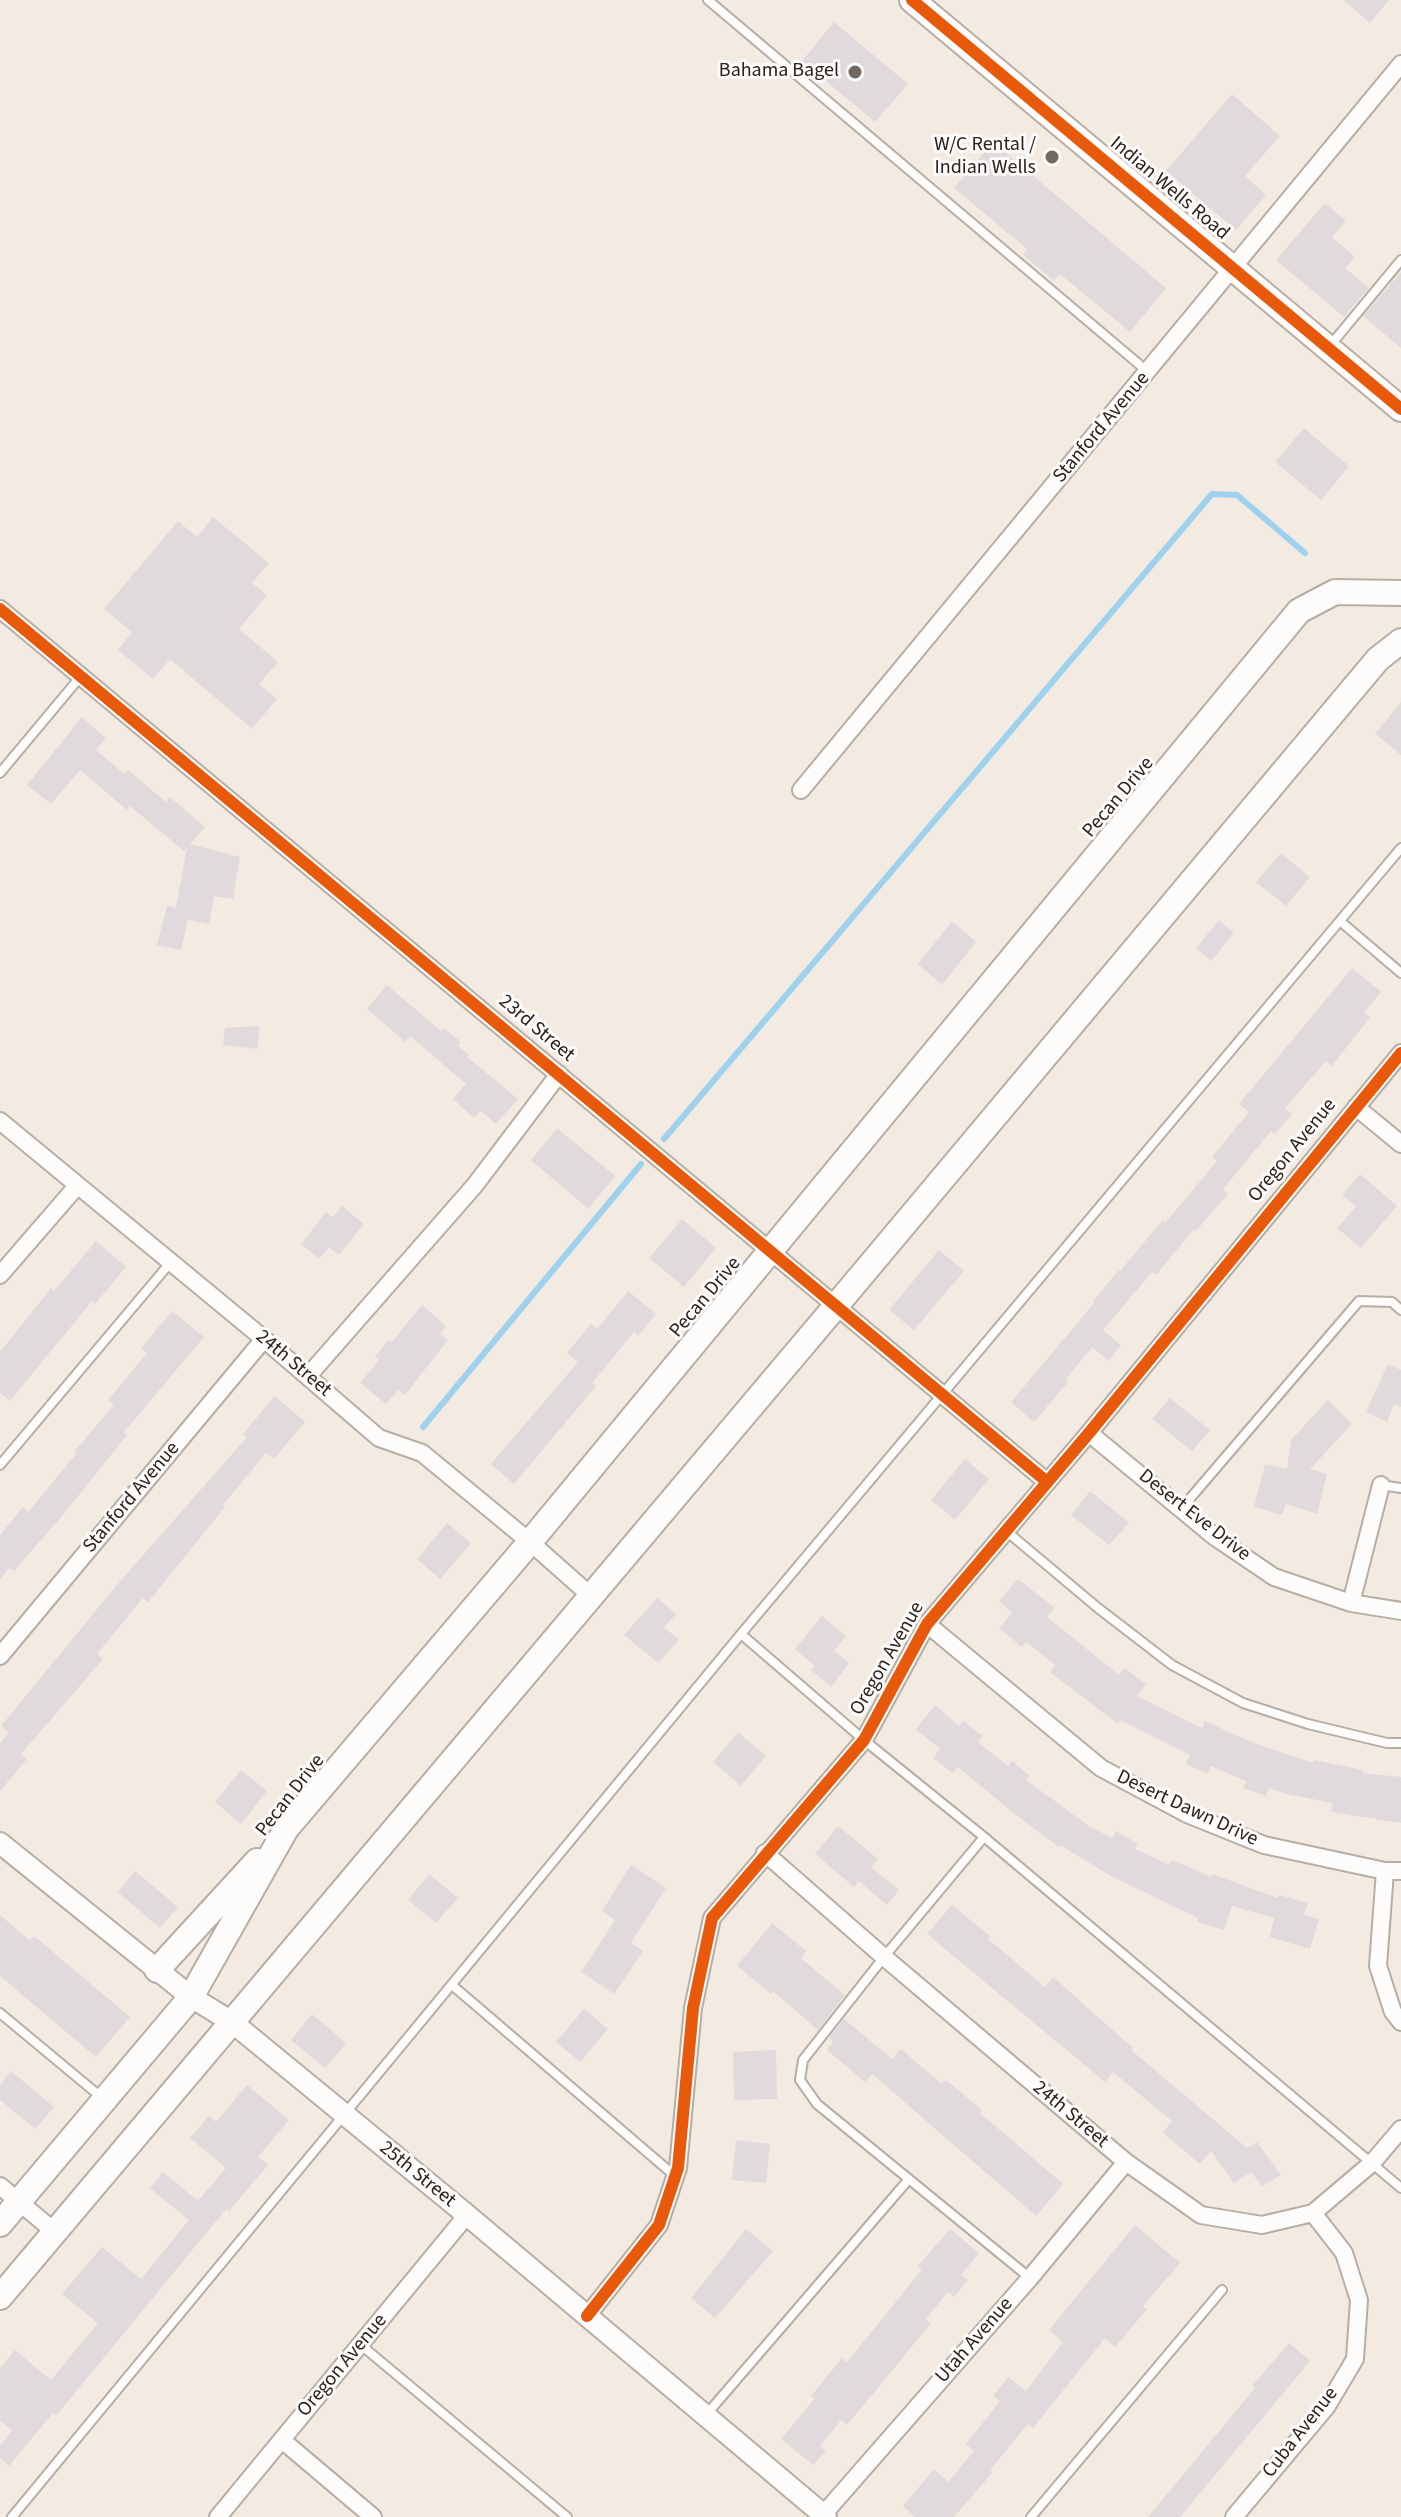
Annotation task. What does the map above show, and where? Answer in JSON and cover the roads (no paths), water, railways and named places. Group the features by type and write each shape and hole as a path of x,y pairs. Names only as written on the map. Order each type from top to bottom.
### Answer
{"main road":[{"name":"Indian Wells Road","path":"912,0 1401,409"},
{"name":"Pecan Drive","path":"0,2224 9,2194 104,2100 191,1997 286,1829 530,1542 1299,611 1335,592 1397,591"},
{"path":"0,2297 1378,659 1401,641"},
{"path":"157,1970 286,1829"}],"street":[{"name":"Stanford Avenue","path":"801,790 1401,64"},
{"name":"23rd Street","path":"0,609 1046,1481"},
{"name":"Oregon Avenue","path":"587,2316 659,2225 678,2168 693,2008 712,1918 864,1740 927,1624 1089,1433 1401,1053"},
{"path":"308,1376 475,1185 559,1074"},
{"path":"1356,1107 1401,1144"},
{"name":"24th Street","path":"0,1121 379,1438 422,1453 591,1596"},
{"path":"0,1275 77,1186"},
{"name":"Stanford Avenue","path":"0,1656 264,1339"},
{"name":"Desert Eve Drive","path":"1089,1433 1215,1537 1274,1577 1351,1603 1401,1611"},
{"path":"1351,1603 1381,1485"},
{"name":"Desert Dawn Drive","path":"927,1624 1101,1768 1187,1814 1264,1845 1393,1871"},
{"name":"25th Street","path":"0,1843 191,1997 232,2022 467,2215 823,2516"},
{"name":"24th Street","path":"765,1853 1126,2162 1201,2215 1262,2225 1313,2213 1372,2163 1401,2129"},
{"path":"1393,1871 1378,1966 1398,2015"},
{"name":"Utah Avenue","path":"823,2516 1030,2278 1126,2162"},
{"path":"9,2194 55,2232"},
{"name":"Cuba Avenue","path":"1234,2517 1327,2406 1355,2359 1359,2300 1344,2253 1313,2213"},
{"name":"Oregon Avenue","path":"218,2517 467,2215"},
{"path":"282,2440 373,2517"}],"lane":[{"path":"708,0 1148,372"},
{"path":"1328,347 1401,260"},
{"path":"0,773 81,676"},
{"path":"12,2517 741,1634 1401,848"},
{"path":"1340,921 1401,973"},
{"path":"0,1465 170,1263"},
{"path":"1181,1509 1359,1301 1392,1302 1401,1310"},
{"path":"1381,1485 1401,1488"},
{"path":"1005,1530 1098,1608 1184,1672 1243,1703 1308,1724 1387,1743 1401,1743"},
{"path":"741,1634 1401,2188"},
{"path":"984,1837 803,2060 800,2080 817,2104 1030,2278"},
{"path":"452,1985 675,2176"},
{"path":"0,2013 104,2100"},
{"path":"704,2416 909,2179"},
{"path":"1031,2517 1222,2290"},
{"path":"361,2345 567,2517"}],"waterway":[{"path":"664,1139 1212,494 1237,495 1305,553"},
{"path":"423,1427 641,1164"}],"place":[{"name":"Bahama Bagel","path":"855,72"},
{"name":"W/C Rental / Indian Wells","path":"1052,157"}]}
